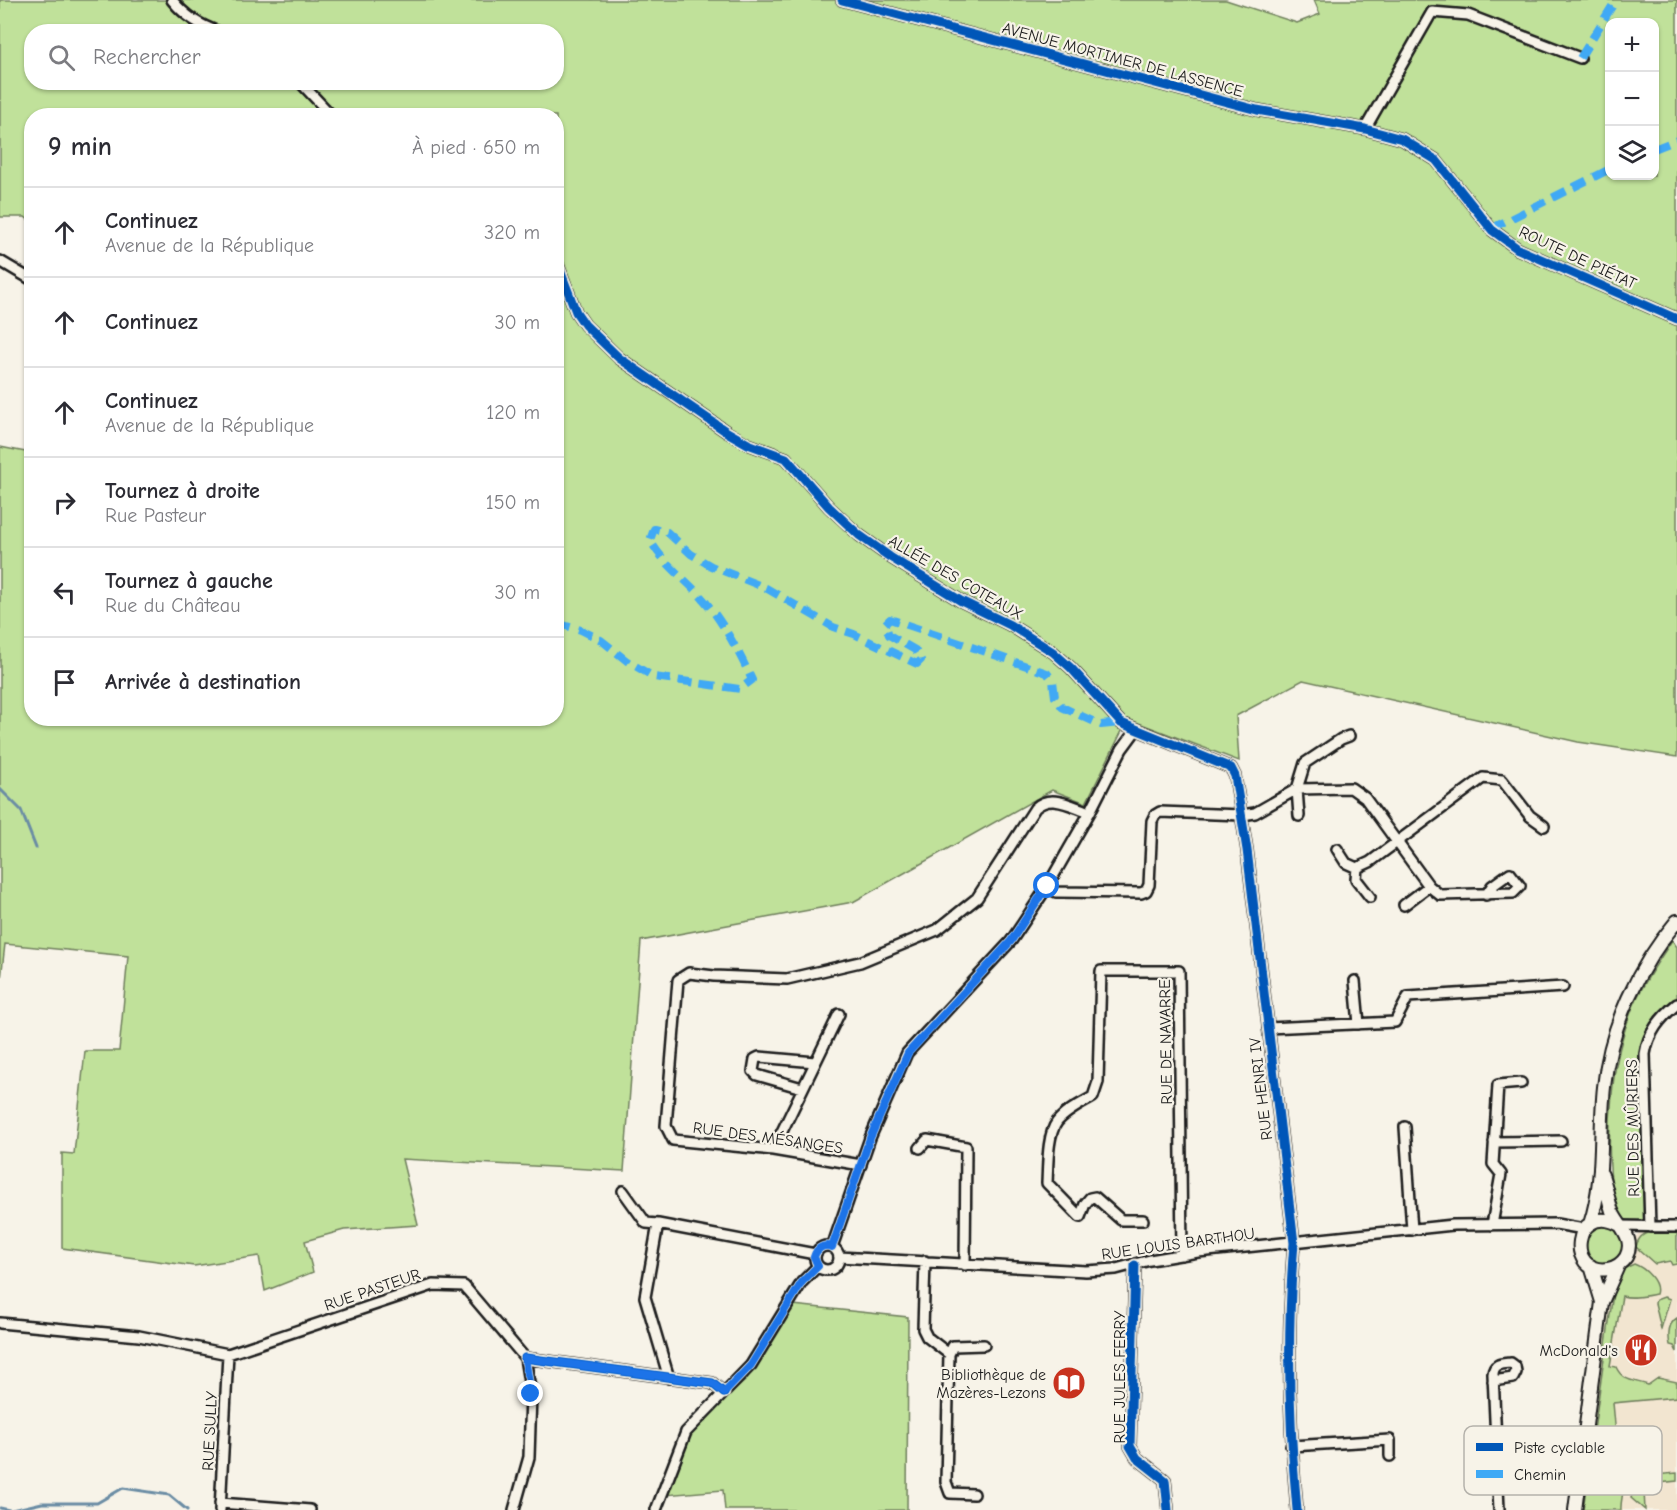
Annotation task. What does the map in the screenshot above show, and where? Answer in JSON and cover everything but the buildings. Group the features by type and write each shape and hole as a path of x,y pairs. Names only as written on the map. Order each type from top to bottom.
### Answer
{"main road":[{"path":"1602,1302 1591,1266 1580,1254 1579,1245 1594,1211 1601,1170 1604,1087 1608,1060 1616,1028 1643,967 1677,921"},
{"path":"1586,1426 1602,1302 1618,1266 1626,1257 1629,1244 1628,1236 1619,1225 1612,1210 1601,1170"},
{"path":"1587,1226 1604,1219 1619,1225"},
{"path":"1591,1266 1605,1270 1618,1266"},
{"path":"1575,1510 1577,1495"}],"street":[{"path":"172,0 199,24"},
{"name":"AVENUE MORTIMER DE LASSENCE","path":"843,0 1257,110"},
{"path":"1365,129 1432,12 1468,15 1580,58"},
{"path":"308,90 324,108"},
{"name":"ROUTE DE PIÉTAT","path":"1257,110 1365,129 1402,139 1436,160 1492,230 1518,249 1677,319"},
{"path":"0,261 24,275"},
{"name":"ALLÉE DES COTEAUX","path":"564,281 576,312 585,325 620,358 727,432 748,444 786,458 829,507 859,535 961,601 1010,625 1053,652 1071,668 1121,723 1136,730"},
{"path":"832,1247 861,1165 908,1053 1011,941 1047,886 1090,812 1122,749 1136,730"},
{"name":"RUE HENRI IV","path":"1136,730 1231,768 1235,776 1242,815 1294,1243 1291,1446 1297,1510"},
{"path":"1299,816 1297,789 1305,763 1349,736"},
{"path":"1337,849 1346,863 1357,868 1370,862 1483,778 1502,780 1530,816 1544,826"},
{"path":"1047,886 1056,892 1141,893 1146,891 1149,885 1152,821 1160,812 1242,815 1256,813 1297,789 1351,788 1365,798 1429,886 1440,895 1486,895"},
{"name":"RUE DES MÉSANGES","path":"861,1165 773,1150 673,1140 666,1126 678,980 689,973 787,979 860,962 937,930 977,898 1035,808 1042,802 1051,799 1090,812"},
{"path":"1357,868 1356,879 1370,897"},
{"path":"1404,905 1429,886"},
{"name":"RUE DE NAVARRE","path":"1143,1220 1121,1220 1095,1197 1090,1198 1085,1204 1080,1217 1047,1183 1050,1145 1056,1123 1071,1110 1093,1097 1098,1082 1101,971 1179,971 1182,1255"},
{"path":"1355,981 1359,1024"},
{"path":"1268,1028 1395,1022 1408,997 1563,987"},
{"name":"RUE DES MÛRIERS","path":"1650,1227 1645,1054 1647,1041 1656,1025 1677,1004"},
{"path":"773,1150 839,1014"},
{"path":"802,1088 757,1075 753,1071 755,1059 759,1057 815,1062"},
{"path":"1492,1225 1501,1174 1493,1164 1498,1085 1521,1083"},
{"path":"1405,1127 1412,1230"},
{"path":"920,1148 927,1140 966,1146 965,1265"},
{"path":"1494,1142 1561,1140"},
{"path":"623,1191 646,1223 815,1254"},
{"path":"658,1224 645,1297 669,1378"},
{"path":"1556,1224 1579,1245"},
{"name":"RUE LOUIS BARTHOU","path":"839,1257 1086,1271 1116,1269 1182,1255 1453,1225 1587,1226"},
{"path":"1619,1225 1677,1227"},
{"path":"1629,1244 1641,1231 1650,1227"},
{"path":"824,1246 832,1247 839,1257 838,1264 832,1269 825,1270 818,1266 815,1254 824,1246"},
{"path":"924,1261 923,1329 932,1342 949,1354"},
{"name":"RUE JULES FERRY","path":"1136,1265 1130,1446 1137,1458 1165,1480 1168,1510"},
{"path":"656,1510 686,1432 751,1365 802,1282 818,1266"},
{"name":"RUE PASTEUR","path":"228,1354 433,1285 464,1286 525,1358"},
{"path":"0,1323 140,1336 228,1354"},
{"path":"974,1494 950,1493 946,1482 949,1354 953,1346 984,1345"},
{"name":"RUE SULLY","path":"220,1507 228,1354"},
{"path":"514,1510 529,1457 531,1394 525,1358 712,1383 724,1393"},
{"path":"1493,1382 1495,1426"},
{"path":"1291,1446 1390,1440 1390,1456"},
{"path":"1490,1510 1499,1506"},
{"path":"220,1507 310,1510"}],"shaded area":[{"path":"1650,1227 1677,1227 1677,1510 1575,1510 1577,1495 1662,1495 1662,1426 1586,1426 1602,1302 1629,1244 1641,1231"}],"green space":[{"path":"0,0 1226,0 1297,23 1320,14 1314,0 1677,0 1677,757 1578,742 1303,680 1236,716 1239,761 1128,719 1086,803 1052,790 853,902 641,941 624,1171 402,1159 418,1225 344,1230 305,1241 313,1272 265,1291 259,1256 194,1266 62,1248 62,1153 74,1154 85,1051 119,1051 128,956 5,944 0,988 0,447 24,452 24,726 564,726 564,108 24,108 24,217 0,217"},
{"path":"1672,940 1677,947 1677,999 1665,1010 1646,1035 1647,1219 1632,1222 1625,1219 1617,1208 1610,1168 1610,1119 1614,1075 1623,1037 1635,1002"},
{"path":"1604,1226 1618,1231 1623,1245 1618,1259 1604,1264 1590,1259 1585,1245 1590,1231"},
{"path":"1677,1231 1677,1264 1672,1265 1670,1261 1655,1264 1636,1247 1639,1239 1645,1234"},
{"path":"1634,1264 1643,1269 1654,1280 1657,1289 1656,1294 1622,1296 1610,1366 1616,1367 1626,1378 1648,1385 1658,1378 1677,1382 1677,1397 1613,1403 1615,1426 1595,1426 1615,1279 1623,1269"},
{"path":"1664,1297 1670,1299 1661,1329 1655,1303 1656,1300"},
{"path":"793,1305 908,1317 907,1510 725,1510 723,1490 665,1495 687,1434 746,1380"},
{"path":"1677,1318 1677,1352 1674,1346 1670,1345 1669,1333 1670,1326"},
{"path":"1677,1473 1677,1481 1662,1483 1662,1474"},
{"path":"1585,1495 1622,1495 1621,1510 1583,1510"},
{"path":"1632,1495 1644,1495 1645,1510 1631,1498"}],"waterway":[{"path":"0,789 21,810 36,848"},
{"path":"12,1510 42,1503 97,1503 123,1488 169,1495 187,1510"},
{"path":"0,1508 9,1510"}],"marked path":[{"path":"1580,58 1616,0"},
{"path":"1659,147 1677,140"},
{"path":"1492,230 1605,172"},
{"path":"564,625 581,630 601,640 627,661 654,677 740,689 752,680 730,638 710,607 668,564 650,540 654,529 667,532 691,554 711,566 766,588 833,627 854,634 917,664 921,660 915,650 889,635 885,624 890,619 1047,673 1053,681 1055,697 1062,707 1101,725 1121,723"}],"cycle path":[{"path":"842,0 1257,110 1365,129 1402,139 1436,160 1492,230 1518,249 1677,319"},
{"path":"564,281 576,312 585,325 619,358 727,432 748,444 786,458 829,507 859,535 961,601 1010,625 1053,652 1071,668 1121,723 1231,768 1235,776 1247,850 1294,1243 1290,1309 1290,1376 1297,1510"},
{"path":"1135,1265 1130,1446 1137,1458 1165,1480 1168,1510"},
{"path":"525,1358 712,1383 724,1393"}],"place":[{"name":"McDonald's","path":"1641,1350"},
{"name":"Bibliothèque de Mazères-Lezons","path":"1069,1383"}],"route":[{"path":"531,1394 525,1358 712,1383 724,1393 751,1365 802,1282 818,1266 814,1257 817,1250 828,1245 832,1247 870,1138 908,1053 1011,941 1047,886"}]}
